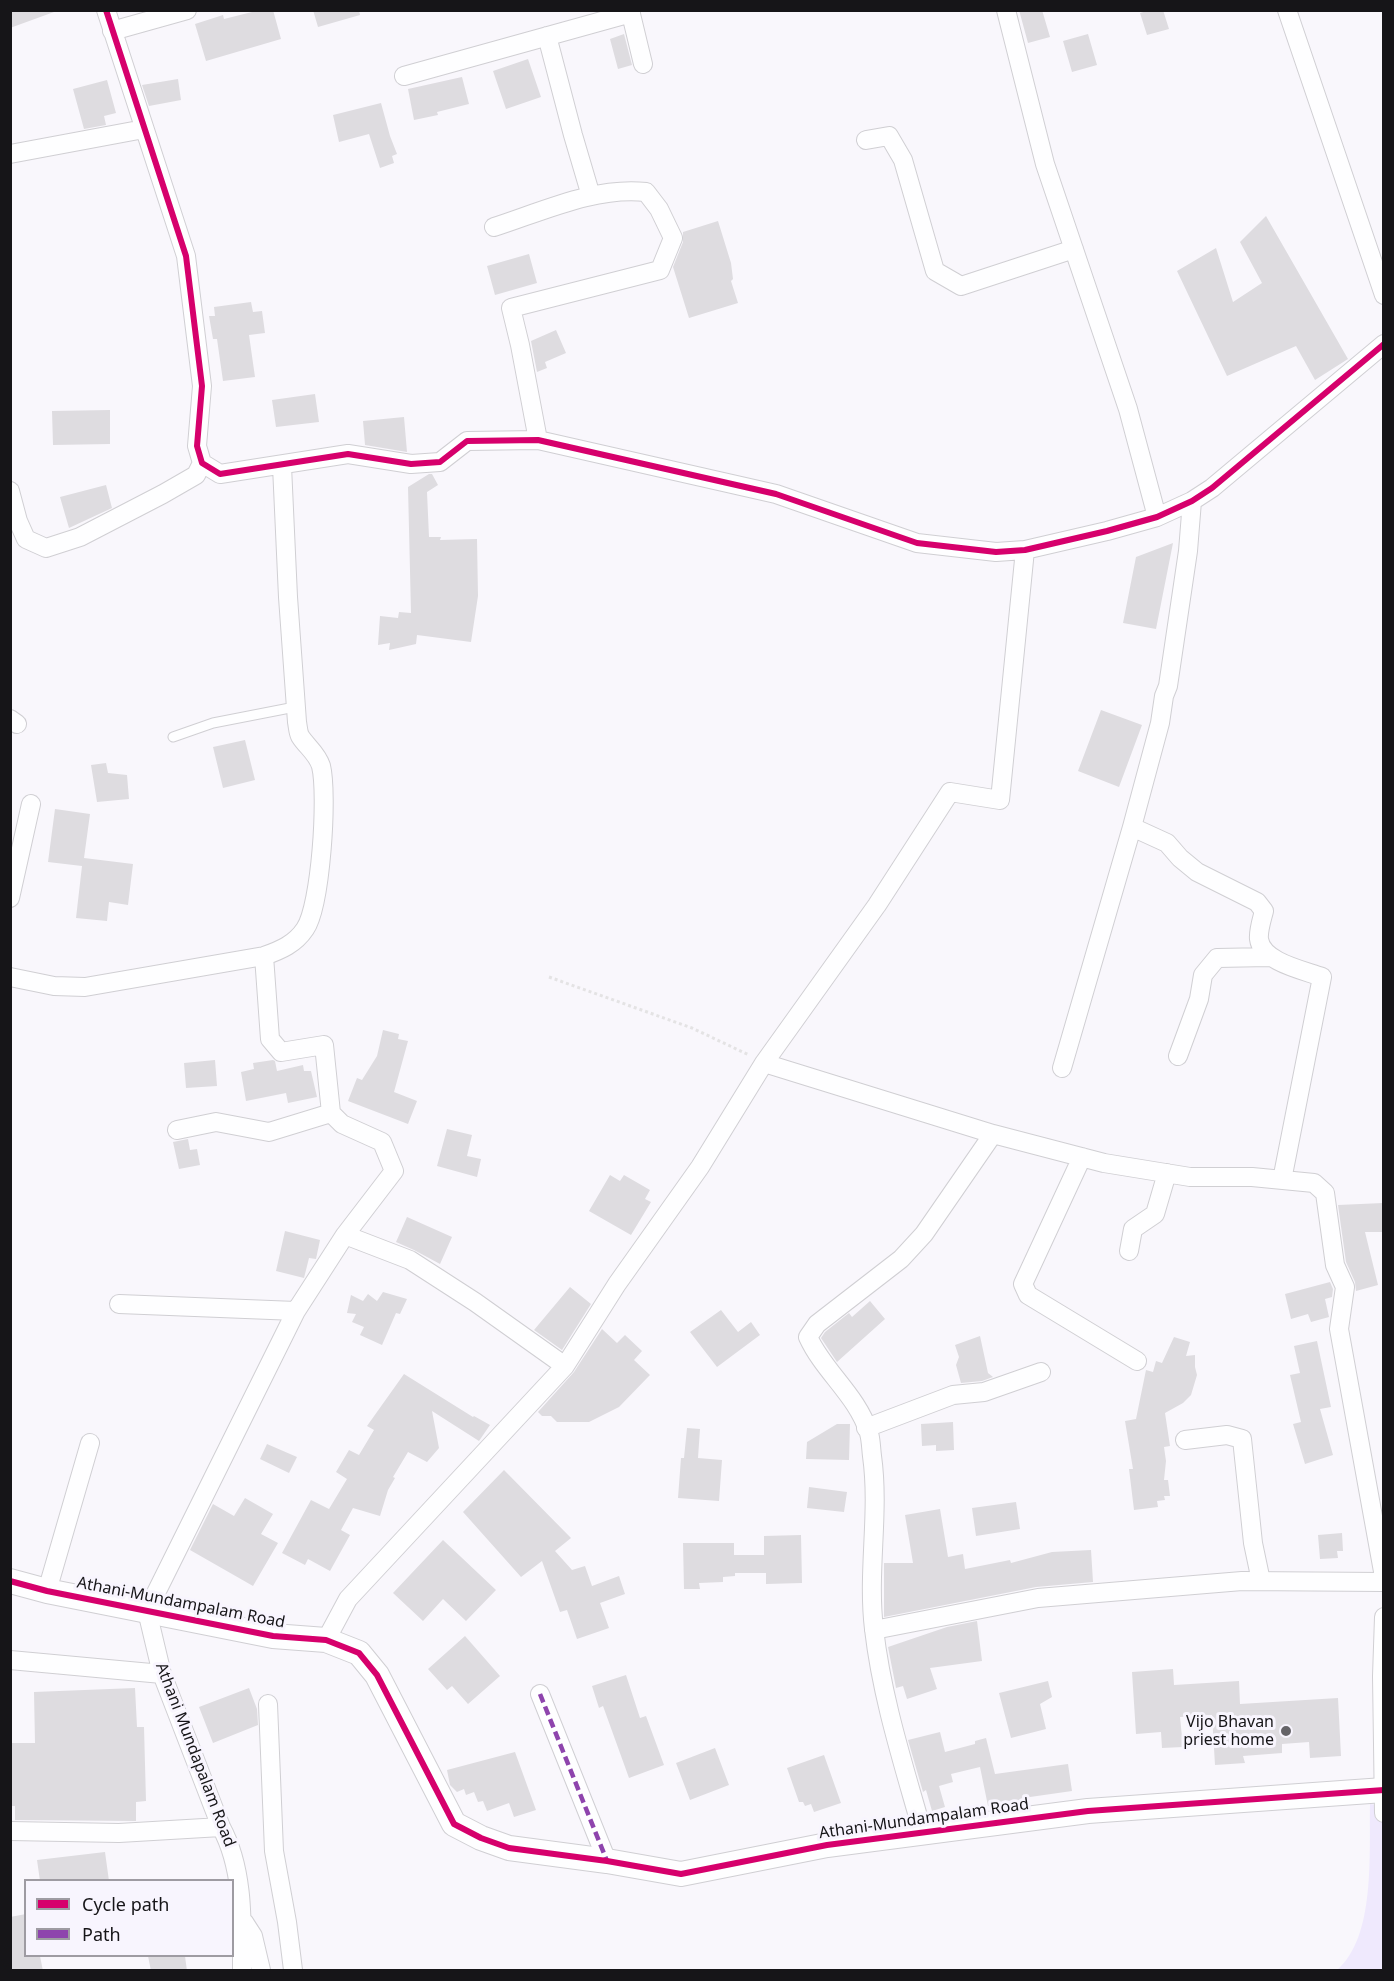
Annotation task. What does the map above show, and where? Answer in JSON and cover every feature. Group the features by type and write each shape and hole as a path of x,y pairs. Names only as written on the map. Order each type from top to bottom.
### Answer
{"street":[{"path":"106,10 186,256 202,386 197,446 202,463 220,474 348,454 411,464 440,462 467,441 538,440 776,494 917,543 996,552 1025,550 1157,517 1192,501 1212,488 1383,344"},
{"path":"112,31 187,10"},
{"path":"1006,10 1045,164 1128,409 1157,517"},
{"path":"1287,10 1383,295"},
{"path":"404,76 631,12 643,64"},
{"path":"547,36 591,196"},
{"path":"10,154 144,129"},
{"path":"866,140 890,136 903,160 935,271 961,286 1074,249"},
{"path":"494,227 591,196 626,190 646,192 659,209 673,238 660,270 511,308 538,440"},
{"path":"10,491 18,521 18,544 46,548 80,537 163,495 196,475 202,463"},
{"path":"10,977 54,986 85,987 264,956 282,950 296,940 306,929 313,916 324,829 324,781 320,764 300,735 295,707 282,466"},
{"path":"1062,1068 1160,723 1168,686 1188,551 1192,501"},
{"path":"326,1640 348,1599 565,1366 617,1284 700,1167 764,1062 877,905 950,792 1000,800 1025,550"},
{"path":"10,898 31,804"},
{"path":"1132,827 1167,843 1197,872 1257,902 1264,910 1258,937 1269,957"},
{"path":"147,1611 296,1311 345,1235 394,1171 382,1142 342,1124 331,1113 324,1044 281,1052 270,1039 264,956"},
{"path":"1178,1056 1199,999 1203,975 1216,958 1269,957 1322,977 1282,1180"},
{"path":"764,1062 980,1128 993,1134 1082,1157 1190,1177 1252,1177 1314,1183 1324,1193 1335,1265 1345,1287 1339,1329 1383,1577"},
{"path":"177,1130 216,1122 269,1132 331,1113"},
{"path":"923,1834 886,1700 874,1630 872,1594 876,1481 869,1433 854,1400 815,1353 808,1337 817,1324 901,1259 924,1234 993,1134"},
{"path":"1082,1157 1023,1284 1028,1295 1137,1361"},
{"path":"1129,1251 1133,1229 1155,1214 1167,1173"},
{"path":"345,1235 410,1260 475,1302 565,1366"},
{"path":"119,1304 296,1311"},
{"path":"866,1428 953,1395 984,1392 1041,1372"},
{"path":"1185,1440 1227,1435 1242,1439 1253,1543 1261,1581"},
{"path":"46,1591 90,1443"},
{"name":"Athani-Mundampalam Road","path":"10,1581 46,1591 273,1636 326,1640 359,1653 377,1675 454,1824 481,1838 509,1848 681,1874 827,1845 1088,1811 1383,1798"},
{"path":"874,1630 1038,1598 1242,1581 1383,1582"},
{"name":"Athani Mundapalam Road","path":"147,1611 162,1674 221,1827 232,1846 242,1920 242,1971"},
{"path":"1383,1617 1383,1798"},
{"path":"10,1660 162,1674"},
{"path":"540,1694 607,1861"},
{"path":"268,1704 274,1851 293,1971"},
{"path":"10,1831 118,1833 221,1827"},
{"path":"242,1920 253,1936 261,1971"}],"lane":[{"path":"173,737 213,723 295,707"}],"path":[{"path":"549,977 692,1028 764,1062"}],"shaded area":[{"path":"1370,1804 1383,1806 1383,1970 1337,1970 1350,1955 1364,1916 1368,1893"}],"building":[{"path":"10,10 54,10 54,12 10,28"},
{"path":"260,10 273,10 281,39 206,61 195,24 223,15 224,19"},
{"path":"313,10 359,10 360,15 318,27"},
{"path":"1019,10 1042,10 1050,37 1028,43"},
{"path":"1163,10 1169,29 1147,35 1140,13"},
{"path":"624,34 632,65 618,69 610,39"},
{"path":"1088,34 1097,65 1072,72 1063,41"},
{"path":"528,59 541,97 506,109 493,71"},
{"path":"462,77 469,104 437,112 438,115 414,120 408,89"},
{"path":"178,79 181,100 149,106 142,85"},
{"path":"107,80 116,113 104,116 106,125 84,129 73,89"},
{"path":"381,103 397,154 392,156 394,163 380,168 369,134 339,142 333,115"},
{"path":"1266,216 1348,359 1315,380 1296,346 1227,376 1177,271 1216,248 1233,302 1262,283 1240,242"},
{"path":"718,221 731,263 733,279 731,281 738,303 689,318 673,267 683,242 683,232"},
{"path":"529,254 537,283 495,295 487,266"},
{"path":"251,302 253,312 262,311 265,333 249,335 255,377 223,381 217,339 213,339 209,316 215,316 214,307"},
{"path":"556,330 566,353 545,362 547,368 537,372 531,341"},
{"path":"315,394 319,422 276,427 272,400"},
{"path":"110,410 110,444 53,445 52,411"},
{"path":"404,417 407,452 365,445 363,421"},
{"path":"432,474 438,485 427,492 429,537 441,537 440,540 477,539 478,596 471,642 417,635 416,644 389,650 390,643 378,645 380,616 398,618 399,612 411,613 408,487"},
{"path":"106,485 112,508 69,528 60,497"},
{"path":"1173,543 1156,629 1123,623 1136,557"},
{"path":"1101,710 1142,725 1119,787 1078,771"},
{"path":"245,740 255,780 223,788 213,747"},
{"path":"106,763 108,773 127,775 129,799 97,802 91,765"},
{"path":"55,809 90,814 84,858 133,864 128,905 109,902 107,921 76,918 82,866 48,862"},
{"path":"383,1030 399,1034 398,1039 408,1041 394,1092 417,1101 408,1124 348,1101 357,1078 362,1080 377,1056"},
{"path":"215,1060 217,1086 186,1088 184,1063"},
{"path":"273,1060 277,1071 303,1065 304,1071 311,1071 317,1097 288,1103 286,1093 246,1101 241,1072 254,1069 253,1063"},
{"path":"447,1129 472,1135 467,1156 481,1159 477,1177 437,1166"},
{"path":"188,1139 190,1150 197,1149 200,1165 179,1169 173,1142"},
{"path":"610,1175 620,1181 624,1175 650,1190 645,1199 651,1202 631,1235 589,1211"},
{"path":"1383,1203 1383,1232 1365,1232 1378,1285 1356,1291 1355,1282 1346,1262 1338,1205"},
{"path":"407,1217 452,1237 440,1264 396,1242"},
{"path":"285,1231 320,1240 316,1259 309,1258 304,1278 276,1271"},
{"path":"1330,1282 1333,1289 1332,1297 1325,1299 1329,1317 1311,1322 1308,1314 1291,1319 1285,1294"},
{"path":"570,1287 591,1304 562,1350 534,1330"},
{"path":"383,1292 407,1299 400,1314 396,1313 382,1345 360,1335 364,1327 352,1322 356,1314 347,1313 351,1295 363,1301 368,1294 377,1301"},
{"path":"870,1301 885,1319 837,1362 821,1338 825,1332 849,1313 852,1317"},
{"path":"721,1310 738,1332 751,1322 760,1335 717,1367 690,1332"},
{"path":"602,1329 617,1343 625,1335 642,1351 634,1360 650,1375 619,1407 589,1422 557,1422 551,1416 542,1416 538,1412 574,1372"},
{"path":"980,1336 988,1373 993,1377 982,1381 961,1383 956,1365 959,1357 955,1345"},
{"path":"1174,1337 1190,1342 1186,1356 1195,1355 1197,1375 1191,1395 1183,1403 1165,1413 1170,1446 1164,1447 1166,1461 1164,1480 1168,1480 1170,1496 1164,1496 1165,1500 1157,1501 1158,1507 1134,1510 1129,1469 1133,1469 1125,1421 1136,1419 1146,1370 1153,1372 1156,1361 1162,1363"},
{"path":"1317,1341 1331,1407 1320,1409 1333,1455 1305,1464 1293,1424 1301,1422 1290,1375 1300,1373 1294,1346"},
{"path":"404,1374 490,1425 479,1441 432,1411 439,1448 427,1462 408,1452 393,1477 395,1478 388,1490 380,1516 353,1508 341,1530 350,1535 330,1571 308,1559 305,1565 282,1553 311,1500 329,1509 347,1479 336,1472 349,1450 359,1455 374,1430 367,1426"},
{"path":"953,1422 954,1450 936,1451 936,1445 922,1446 921,1424"},
{"path":"837,1424 850,1424 849,1460 806,1459 807,1442"},
{"path":"687,1428 700,1429 698,1458 722,1460 719,1501 678,1498 681,1458 684,1458"},
{"path":"267,1444 297,1457 289,1473 260,1459"},
{"path":"504,1470 571,1538 555,1551 572,1570 585,1566 592,1586 619,1576 625,1594 600,1603 609,1628 577,1639 567,1610 560,1612 542,1561 521,1577 463,1512"},
{"path":"809,1487 847,1492 844,1512 807,1508"},
{"path":"245,1498 273,1514 261,1534 278,1543 253,1586 190,1550 213,1504 234,1516"},
{"path":"1016,1502 1020,1529 976,1536 972,1508"},
{"path":"940,1509 948,1557 963,1554 965,1569 1010,1560 1011,1563 1052,1552 1091,1550 1093,1582 1036,1587 884,1617 884,1563 913,1563 905,1515"},
{"path":"1342,1533 1343,1551 1337,1551 1338,1558 1320,1559 1318,1535"},
{"path":"801,1535 802,1583 766,1584 766,1573 735,1573 735,1576 723,1577 723,1582 699,1583 700,1589 684,1589 683,1543 734,1543 734,1555 764,1555 764,1536"},
{"path":"443,1540 496,1590 466,1621 443,1599 423,1621 393,1593"},
{"path":"977,1621 982,1661 930,1668 937,1689 907,1699 903,1686 896,1688 888,1647 947,1627"},
{"path":"465,1636 500,1676 468,1704 452,1686 447,1690 428,1669"},
{"path":"1173,1669 1174,1685 1239,1681 1240,1704 1338,1698 1341,1756 1310,1758 1309,1742 1282,1744 1282,1753 1243,1756 1245,1763 1215,1765 1212,1715 1180,1717 1183,1747 1162,1748 1161,1732 1136,1734 1132,1672"},
{"path":"626,1675 640,1718 646,1716 664,1765 629,1778 603,1706 599,1708 592,1686"},
{"path":"1048,1681 1052,1697 1040,1704 1046,1729 1011,1738 999,1693"},
{"path":"135,1688 137,1727 144,1727 146,1801 136,1802 136,1821 15,1820 15,1806 10,1806 10,1743 35,1743 34,1692"},
{"path":"249,1688 257,1709 258,1725 213,1743 199,1707"},
{"path":"940,1732 945,1752 975,1744 975,1741 986,1738 995,1774 1068,1764 1072,1791 988,1806 980,1767 951,1774 953,1782 939,1786 945,1807 932,1811 926,1790 923,1792 908,1740"},
{"path":"715,1748 729,1785 690,1800 676,1763"},
{"path":"515,1752 536,1810 514,1817 509,1803 487,1811 483,1801 478,1802 474,1792 466,1795 464,1789 457,1792 450,1785 447,1770"},
{"path":"824,1755 841,1803 814,1812 811,1804 805,1806 803,1802 799,1802 787,1768"},
{"path":"105,1852 109,1879 40,1879 37,1860"},
{"path":"24,1914 24,1957 40,1957 43,1971 10,1971 10,1917"},
{"path":"148,1957 185,1957 187,1971 151,1971"}],"marked path":[{"path":"540,1694 607,1861"}],"cycle path":[{"path":"106,10 186,256 202,386 197,446 202,463 220,474 348,454 411,464 440,462 467,441 538,440 776,494 917,543 996,552 1025,550 1157,517 1192,501 1212,488 1384,344"},
{"path":"10,1581 47,1591 273,1636 326,1640 359,1653 377,1675 454,1824 481,1838 509,1848 681,1874 827,1845 1088,1811 1384,1790"}],"place":[{"name":"Vijo Bhavan priest home","path":"1286,1731"}]}
